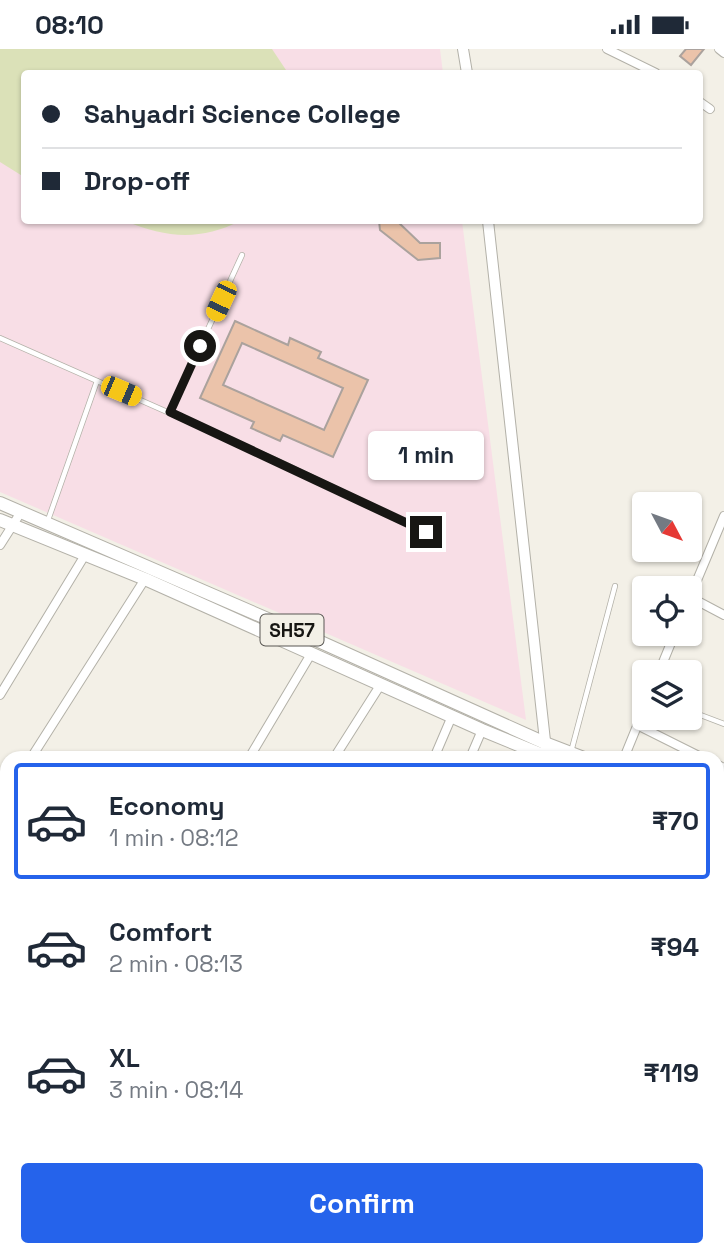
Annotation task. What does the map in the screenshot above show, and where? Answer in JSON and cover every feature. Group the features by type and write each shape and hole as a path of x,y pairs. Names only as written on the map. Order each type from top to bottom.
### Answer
{"main road":[{"name":"SH57","path":"0,503 565,751"},
{"name":"SH57","path":"6,523 145,579 534,751"}],"street":[{"path":"463,49 466,70"},
{"path":"607,49 650,70"},
{"path":"719,49 724,53"},
{"path":"703,104 710,109"},
{"path":"488,224 547,751"},
{"path":"0,545 6,523 21,512"},
{"path":"699,576 724,516"},
{"path":"0,695 85,555"},
{"path":"35,751 145,579"},
{"path":"702,602 723,612"},
{"path":"253,751 311,654"},
{"path":"338,751 381,684"},
{"path":"438,751 452,716"},
{"path":"473,751 482,730"},
{"path":"627,751 635,730"},
{"path":"647,730 689,751"}],"lane":[{"path":"170,412 242,255"},
{"path":"0,338 170,412 426,532"},
{"path":"46,523 97,381"},
{"path":"571,751 615,586"},
{"path":"702,716 724,724"}],"shaded area":[{"path":"0,49 440,49 443,70 21,70 21,224 462,224 526,720 0,492"}],"green space":[{"path":"0,49 272,49 286,70 21,70 21,175 0,162"},
{"path":"133,224 233,224 211,232 183,235"}],"building":[{"path":"686,49 704,49 691,65 680,56"},
{"path":"379,224 400,224 420,243 440,243 440,258 418,260 380,230"},
{"path":"235,321 288,345 290,338 321,352 318,358 368,380 333,457 283,435 280,441 251,428 254,422 200,398","holes":["242,343 343,388 324,430 223,385"]}],"route":[{"path":"200,346 170,412 426,532"}]}
